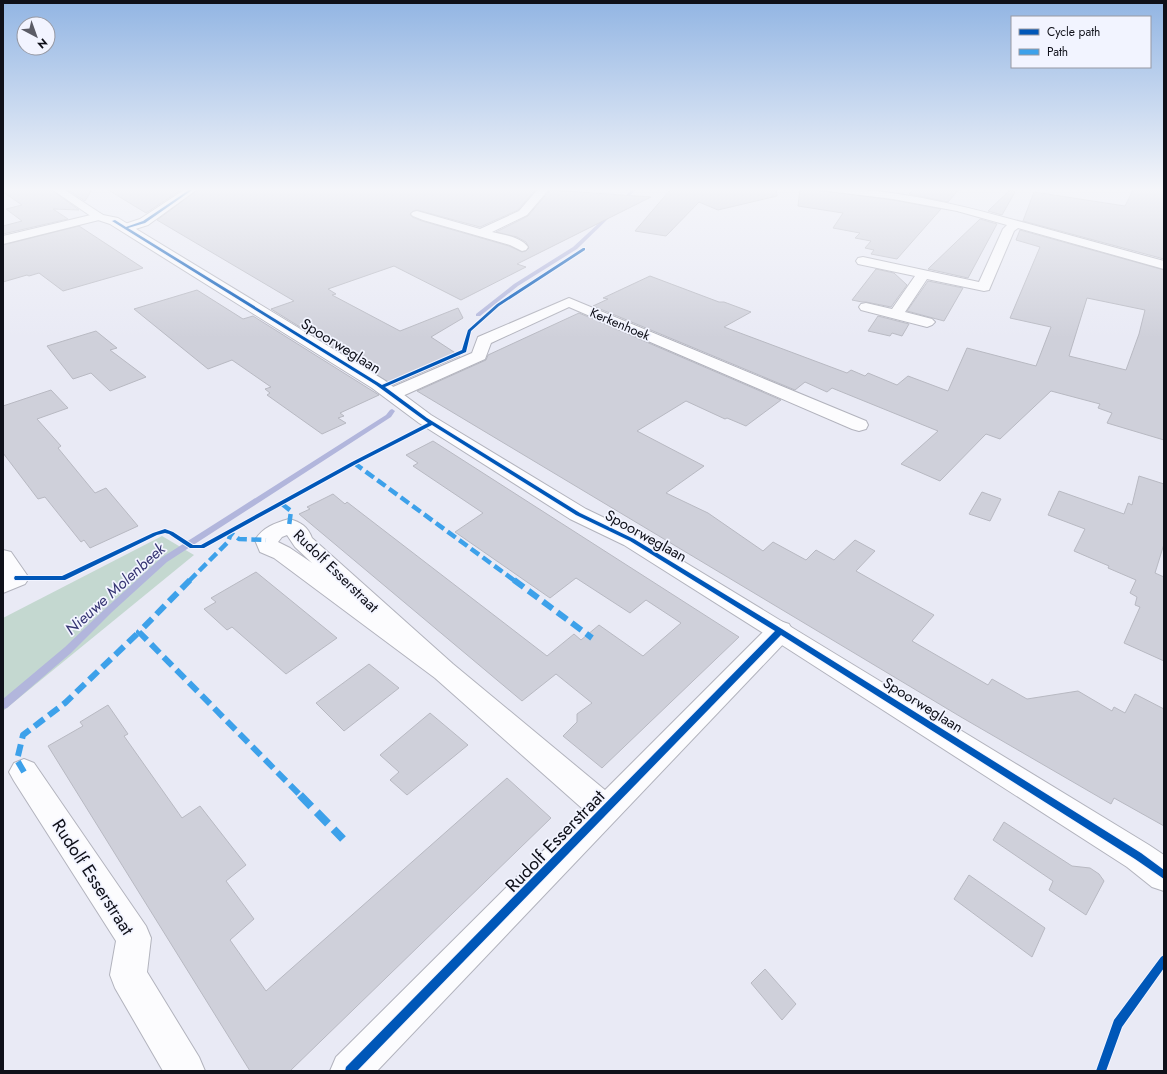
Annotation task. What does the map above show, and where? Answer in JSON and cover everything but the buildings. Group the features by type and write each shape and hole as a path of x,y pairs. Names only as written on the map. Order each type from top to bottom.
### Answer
{"street":[{"name":"Spoorweglaan","path":"141,238 378,384 425,419 578,514 632,540 780,631 1138,856 1164,875"},
{"path":"500,238 514,242 522,247"},
{"path":"863,261 984,286 1005,238"},
{"path":"1067,238 1164,265"},
{"path":"896,314 924,274"},
{"name":"Kerkenhoek","path":"392,394 479,356 484,340 569,302 859,426"},
{"path":"866,307 927,322"},
{"name":"Rudolf Esserstraat","path":"444,671 282,553 268,547 266,540 274,532 289,526 299,532 303,542 444,671 606,810"},
{"path":"3,558 10,581"},
{"name":"Rudolf Esserstraat","path":"350,1071 780,631"},
{"name":"Rudolf Esserstraat","path":"24,772 134,938 128,974 186,1071"}],"green space":[{"path":"162,536 194,555 3,711 3,618"}],"waterway":[{"name":"Nieuwe Molenbeek","path":"478,315 516,285 575,248 585,238"},
{"name":"Nieuwe Molenbeek","path":"3,705 68,650 164,560 389,416 392,411"}],"marked path":[{"path":"354,463 592,638"},
{"path":"282,504 291,511 289,526"},
{"path":"266,540 239,539 231,533 228,542 139,632 343,839"},
{"path":"24,772 17,760 23,735 65,703 139,632"}],"cycle path":[{"path":"142,238 378,384 425,419 578,514 632,540 780,631 1138,856 1164,875"},
{"path":"382,387 464,351 469,331 498,305 584,249"},
{"path":"17,578 63,578 155,534 165,531 171,533 192,547 202,547 354,463 432,423"},
{"path":"350,1071 780,631"},
{"path":"1101,1071 1118,1024 1164,960"}]}
